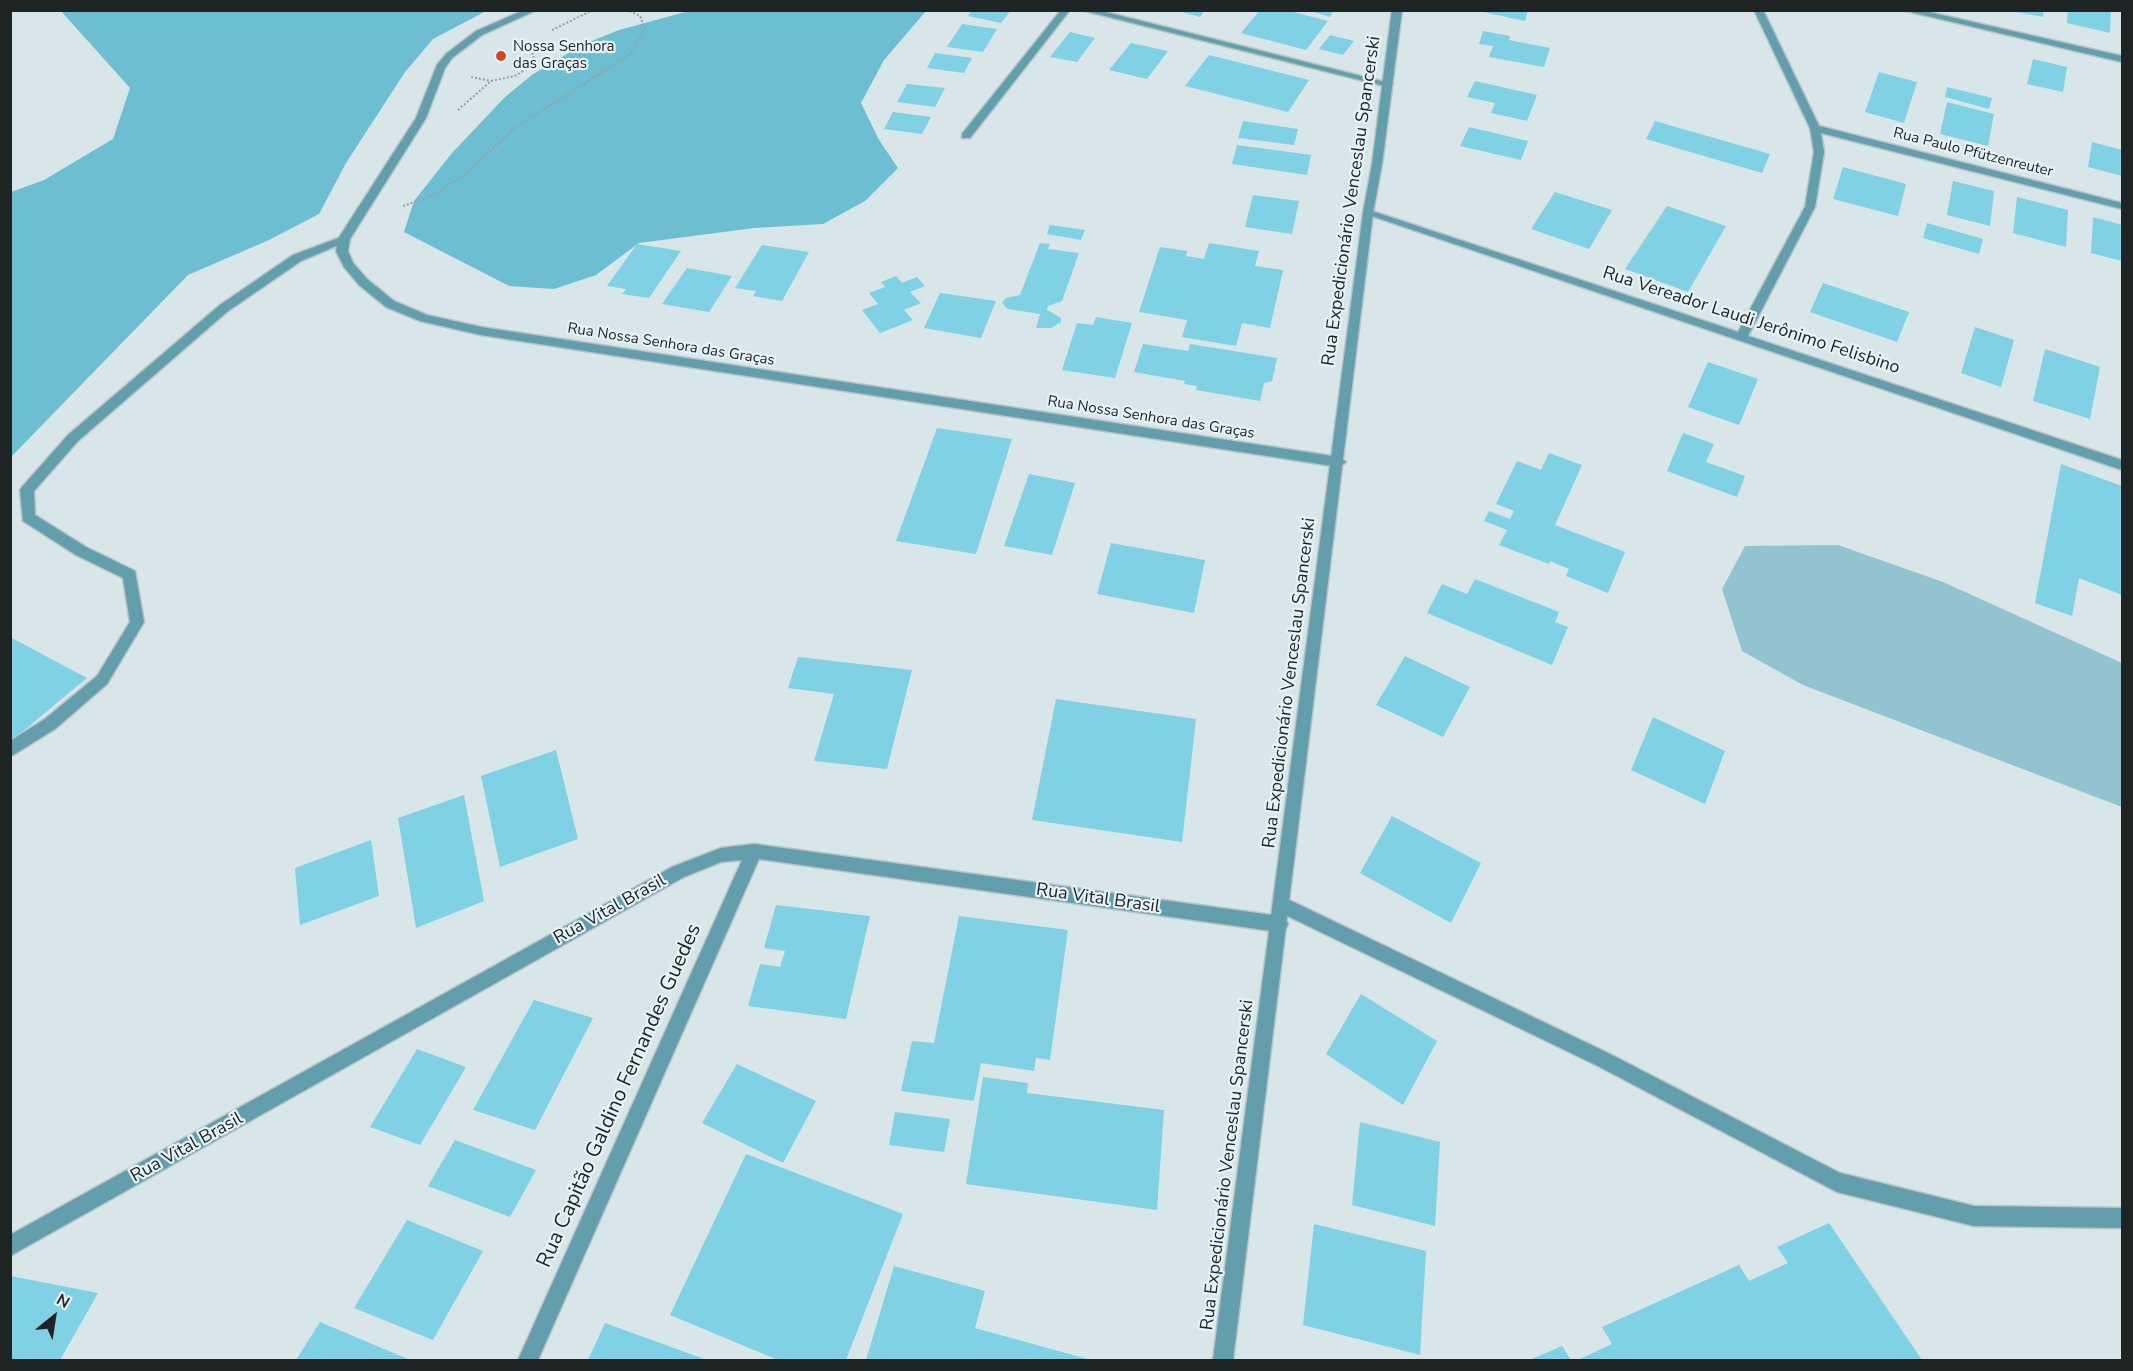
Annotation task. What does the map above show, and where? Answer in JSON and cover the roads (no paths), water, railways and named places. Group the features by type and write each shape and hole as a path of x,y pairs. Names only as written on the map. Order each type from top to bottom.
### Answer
{"street":[{"path":"10,750 50,724 102,680 137,622 130,575 81,551 28,518 27,490 73,438 224,308 297,258 344,239 409,139 421,118 440,67 449,56 479,33 533,10"},
{"path":"966,136 1066,10"},
{"path":"1085,10 1388,84"},
{"name":"Rua Expedicionário Venceslau Spancerski","path":"1223,1360 1339,462 1368,213 1397,10"},
{"path":"1741,337 1810,207 1819,152 1815,128 1758,10"},
{"path":"1906,10 2122,59"},
{"name":"Rua Paulo Pfützenreuter","path":"1815,128 2122,206"},
{"name":"Rua Vereador Laudi Jerônimo Felisbino","path":"1368,213 2122,465"},
{"name":"Rua Nossa Senhora das Graças","path":"344,239 342,251 348,264 363,282 390,304 424,318 470,328 1339,462"},
{"name":"Rua Vital Brasil","path":"10,1246 678,872 721,855 754,851 1279,924"},
{"name":"Rua Capitão Galdino Fernandes Guedes","path":"528,1360 754,851"},
{"path":"1281,904 1604,1060 1837,1182 1974,1216 2122,1218"}],"place":[{"name":"Nossa Senhora das Graças","path":"501,56"}]}
